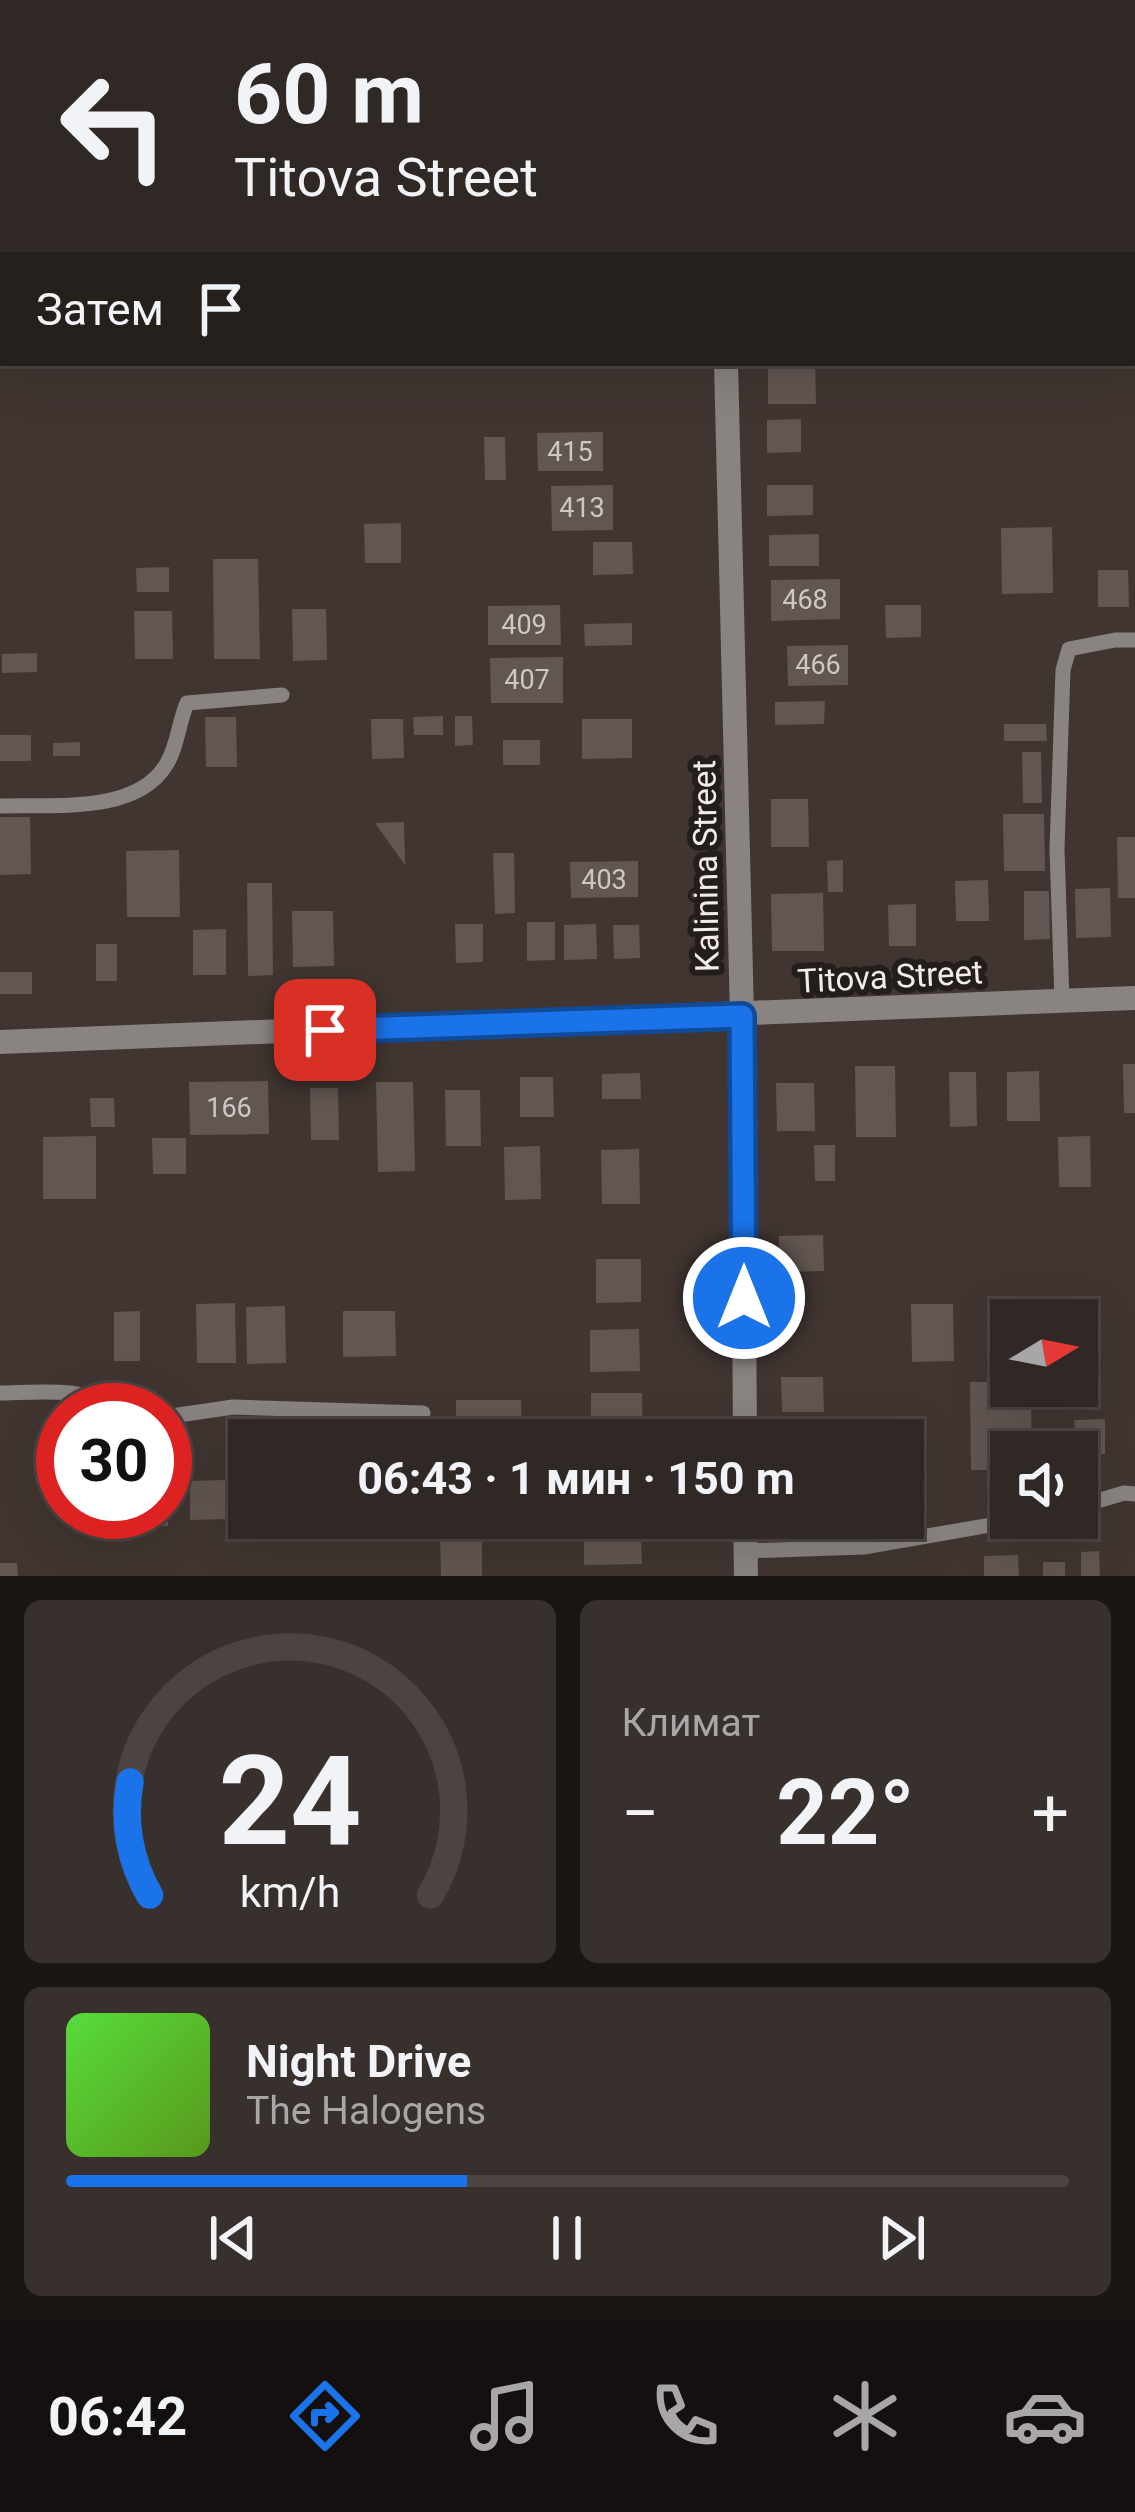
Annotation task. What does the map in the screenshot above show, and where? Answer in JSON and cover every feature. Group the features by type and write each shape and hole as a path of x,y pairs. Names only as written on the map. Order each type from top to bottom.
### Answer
{"street":[{"name":"Kalinina Street","path":"726,366 742,1016 745,1419"},
{"name":"Titova Street","path":"0,1042 1135,998"}],"lane":[{"path":"1062,1000 1057,849 1063,670 1070,650 1135,640"},
{"path":"0,806 130,796 152,784 170,760 187,703 282,695"},
{"path":"0,1394 36,1392"},
{"path":"192,1413 233,1407 423,1413"},
{"path":"1098,1500 1124,1492 1135,1494"},
{"path":"746,1563 990,1525"}],"building":[{"path":"768,366 815,366 816,404 768,404"},
{"path":"801,419 801,452 767,453 767,420"},
{"path":"603,432 603,471 538,471 537,433"},
{"path":"484,437 505,437 506,480 485,480"},
{"path":"613,485 613,530 552,531 551,486"},
{"path":"767,485 813,485 813,515 767,516"},
{"path":"401,523 401,563 365,563 364,524"},
{"path":"1052,527 1053,593 1002,594 1001,528"},
{"path":"819,534 819,566 769,566 769,535"},
{"path":"593,542 632,542 633,574 593,575"},
{"path":"213,559 258,559 260,659 214,659"},
{"path":"169,567 169,592 137,592 136,568"},
{"path":"1098,570 1128,570 1129,607 1098,607"},
{"path":"840,579 840,619 771,621 771,580"},
{"path":"560,605 561,645 488,645 488,606"},
{"path":"885,605 921,605 921,637 886,638"},
{"path":"292,609 326,609 327,660 293,661"},
{"path":"134,611 172,611 173,659 135,659"},
{"path":"632,623 632,645 585,646 584,624"},
{"path":"848,645 848,685 788,686 787,646"},
{"path":"37,653 37,672 2,673 2,654"},
{"path":"563,657 563,703 491,703 490,658"},
{"path":"825,701 824,724 775,725 775,702"},
{"path":"443,716 443,735 414,735 413,717"},
{"path":"455,716 472,716 473,745 455,746"},
{"path":"205,717 236,717 237,767 206,767"},
{"path":"371,719 403,719 404,758 372,759"},
{"path":"582,719 632,719 632,758 582,759"},
{"path":"1004,724 1046,724 1047,741 1004,741"},
{"path":"0,735 31,735 31,761 0,761"},
{"path":"503,740 540,740 540,765 503,765"},
{"path":"80,742 80,756 53,756 53,743"},
{"path":"1022,752 1041,752 1042,803 1023,803"},
{"path":"771,799 808,799 809,847 771,847"},
{"path":"1003,814 1044,814 1045,871 1004,871"},
{"path":"0,817 30,817 31,874 0,875"},
{"path":"404,822 405,865 375,823"},
{"path":"1117,837 1135,837 1135,898 1118,898"},
{"path":"179,850 180,917 127,917 126,851"},
{"path":"493,853 514,853 515,913 495,914"},
{"path":"843,860 843,892 828,892 827,861"},
{"path":"638,861 638,897 571,898 570,862"},
{"path":"988,880 989,921 956,921 955,881"},
{"path":"247,883 272,883 273,975 248,976"},
{"path":"1110,888 1111,937 1076,938 1075,889"},
{"path":"1024,891 1049,891 1050,939 1024,940"},
{"path":"823,893 824,951 772,951 771,894"},
{"path":"916,904 916,946 889,946 888,905"},
{"path":"292,911 333,911 334,966 293,967"},
{"path":"527,922 555,922 555,960 527,961"},
{"path":"455,924 483,924 483,962 456,963"},
{"path":"596,924 597,959 564,960 564,925"},
{"path":"613,925 639,925 640,958 614,959"},
{"path":"226,929 226,975 193,975 193,930"},
{"path":"96,944 117,944 117,981 96,981"},
{"path":"0,972 32,972 32,994 0,994"},
{"path":"1123,1064 1135,1064 1135,1113 1124,1113"},
{"path":"855,1066 895,1066 896,1137 856,1137"},
{"path":"1039,1071 1040,1121 1007,1121 1007,1072"},
{"path":"949,1072 976,1072 977,1126 950,1127"},
{"path":"640,1073 641,1099 602,1099 602,1074"},
{"path":"520,1077 553,1077 554,1117 520,1117"},
{"path":"268,1081 269,1134 190,1135 189,1082"},
{"path":"376,1082 413,1082 415,1171 378,1172"},
{"path":"776,1083 814,1083 815,1131 777,1131"},
{"path":"310,1088 338,1088 339,1140 311,1140"},
{"path":"445,1090 480,1090 481,1146 446,1146"},
{"path":"90,1098 114,1098 115,1127 91,1127"},
{"path":"96,1136 96,1199 43,1199 43,1137"},
{"path":"1090,1136 1091,1187 1059,1187 1058,1137"},
{"path":"152,1138 186,1138 186,1174 153,1174"},
{"path":"814,1145 835,1145 835,1181 815,1181"},
{"path":"540,1146 541,1199 505,1200 504,1147"},
{"path":"639,1149 640,1204 602,1204 601,1150"},
{"path":"823,1235 824,1271 779,1272 779,1236"},
{"path":"596,1259 641,1259 641,1302 596,1303"},
{"path":"235,1303 236,1363 197,1363 196,1304"},
{"path":"911,1304 953,1304 954,1361 912,1362"},
{"path":"285,1306 286,1363 247,1364 246,1307"},
{"path":"140,1311 140,1361 114,1361 114,1312"},
{"path":"343,1311 395,1311 396,1356 343,1357"},
{"path":"639,1329 640,1371 590,1372 590,1330"},
{"path":"781,1377 823,1377 824,1412 782,1412"},
{"path":"970,1382 990,1382 990,1407 1031,1407 1032,1431 990,1431 990,1470 971,1470"},
{"path":"591,1393 642,1393 643,1419 591,1419"},
{"path":"456,1400 521,1400 521,1419 456,1419"},
{"path":"1105,1419 1105,1454 1098,1454 1098,1431 1075,1431 1074,1420"},
{"path":"226,1480 226,1519 192,1520 192,1481"},
{"path":"440,1539 482,1539 482,1576 441,1576"},
{"path":"584,1539 641,1539 642,1564 584,1565"},
{"path":"1099,1551 1100,1576 1081,1576 1081,1552"},
{"path":"1018,1555 1019,1576 984,1576 984,1556"},
{"path":"1043,1562 1065,1562 1065,1576 1043,1576"},
{"path":"0,1563 17,1563 18,1576 0,1576"}],"route":[{"path":"325,1030 742,1016 744,1298"}]}
